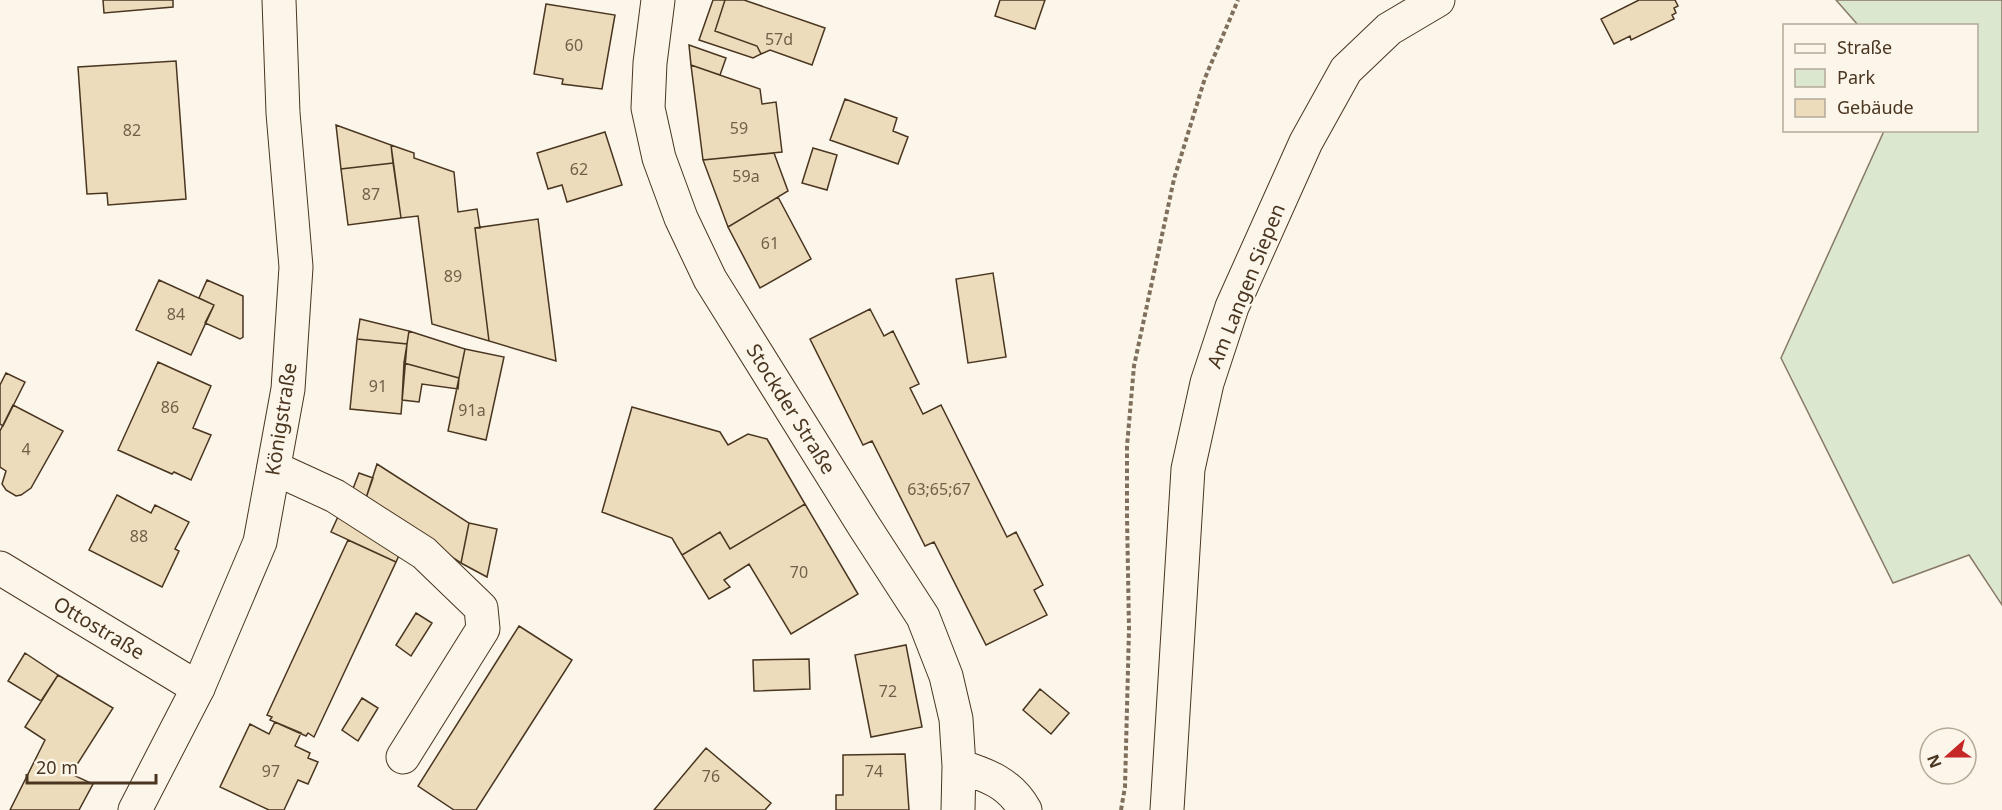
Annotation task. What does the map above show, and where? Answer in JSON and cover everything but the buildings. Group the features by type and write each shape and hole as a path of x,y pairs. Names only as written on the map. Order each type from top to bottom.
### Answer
{"street":[{"name":"Königstraße","path":"135,810 198,688 260,542 274,468 288,389 296,267 283,113 279,0"},
{"name":"Stockder Straße","path":"658,0 650,63 648,108 659,158 681,218 710,279 923,616 946,676 956,719 959,766 958,810"},
{"name":"Am Langen Siepen","path":"1167,810 1188,469 1207,383 1217,351 1232,307 1306,142 1346,70 1389,29 1438,0"},
{"path":"274,468 335,496 424,553 481,608 483,629 403,757"},
{"name":"Ottostraße","path":"0,568 198,688"},
{"path":"959,766 986,775 1014,792 1025,810"}],"path":[{"path":"1121,810 1125,787 1129,629 1127,446 1134,366 1174,178 1205,78 1239,0"}],"green space":[{"path":"1836,0 2002,0 2002,605 1969,555 1893,583 1781,358 1884,132 1978,132 1978,24 1857,24"}]}
